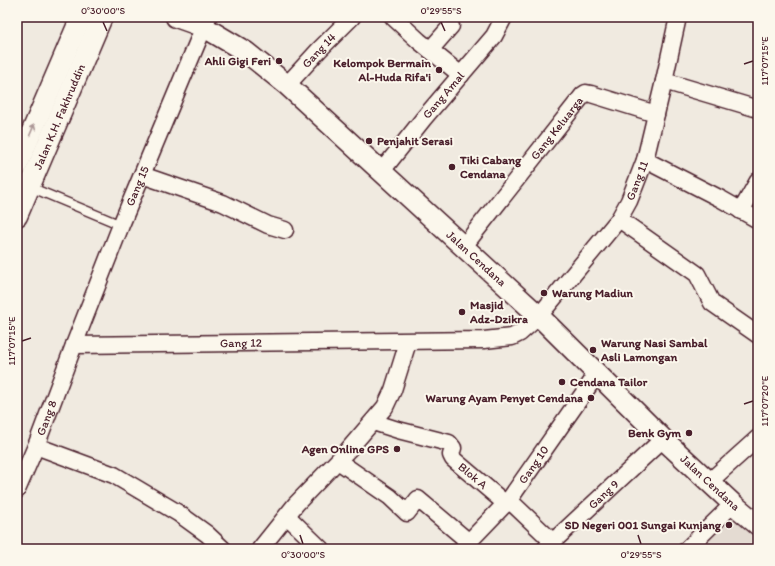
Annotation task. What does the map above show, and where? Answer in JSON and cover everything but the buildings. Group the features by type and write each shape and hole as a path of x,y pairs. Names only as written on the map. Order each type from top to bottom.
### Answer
{"street":[{"name":"Jalan K.H. Fakhruddin","path":"17,166 80,17"},
{"name":"Jalan K.H. Fakhruddin","path":"17,216 102,17"},
{"name":"Jalan Cendana","path":"176,17 206,22 287,85 539,316 708,482 758,525"},
{"name":"Gang 14","path":"287,85 352,17"},
{"path":"393,17 419,41 461,75"},
{"name":"Gang Amal","path":"382,172 494,36 504,17"},
{"name":"Gang 11","path":"539,316 619,219 628,201 645,160 678,17"},
{"name":"Gang 15","path":"74,345 121,225 206,22"},
{"path":"430,50 451,26"},
{"path":"664,81 758,108"},
{"name":"Gang Keluarga","path":"464,246 583,95 588,93 656,114"},
{"path":"645,160 714,195 758,220"},
{"path":"142,175 223,203 268,225 285,230"},
{"path":"741,211 758,181"},
{"path":"619,219 697,274 712,303 758,335"},
{"name":"Gang 12","path":"74,345 484,340 512,337 520,333 539,316"},
{"path":"260,549 287,516 373,422 385,406 393,390 408,342"},
{"name":"Gang 8","path":"17,490 36,446 74,345"},
{"name":"Gang 10","path":"466,545 508,502 597,374"},
{"name":"Blok A","path":"373,422 449,443 452,448 451,455 453,459 508,502 549,545"},
{"path":"708,482 758,438"},
{"name":"Gang 9","path":"549,545 663,439"},
{"path":"36,446 114,475 178,513 207,534 224,549"},
{"path":"338,461 390,497 407,513 418,498 466,545"},
{"path":"687,549 733,504"},
{"path":"287,516 321,549"}],"lane":[{"path":"29,187 121,225"}],"shaded area":[{"name":"SD Negeri 001 Sungai Kunjang","path":"729,512 758,539 758,549 690,549"}],"place":[{"name":"Ahli Gigi Feri","path":"279,61"},
{"name":"Kelompok Bermain Al-Huda Rifa'i","path":"439,70"},
{"name":"Penjahit Serasi","path":"369,141"},
{"name":"Tiki Cabang Cendana","path":"452,167"},
{"name":"Warung Madiun","path":"544,293"},
{"name":"Masjid Adz-Dzikra","path":"462,312"},
{"name":"Warung Nasi Sambal Asli Lamongan","path":"593,350"},
{"name":"Cendana Tailor","path":"562,382"},
{"name":"Warung Ayam Penyet Cendana","path":"591,398"},
{"name":"Benk Gym","path":"689,433"},
{"name":"Agen Online GPS","path":"397,449"},
{"name":"SD Negeri 001 Sungai Kunjang","path":"729,525"}]}
